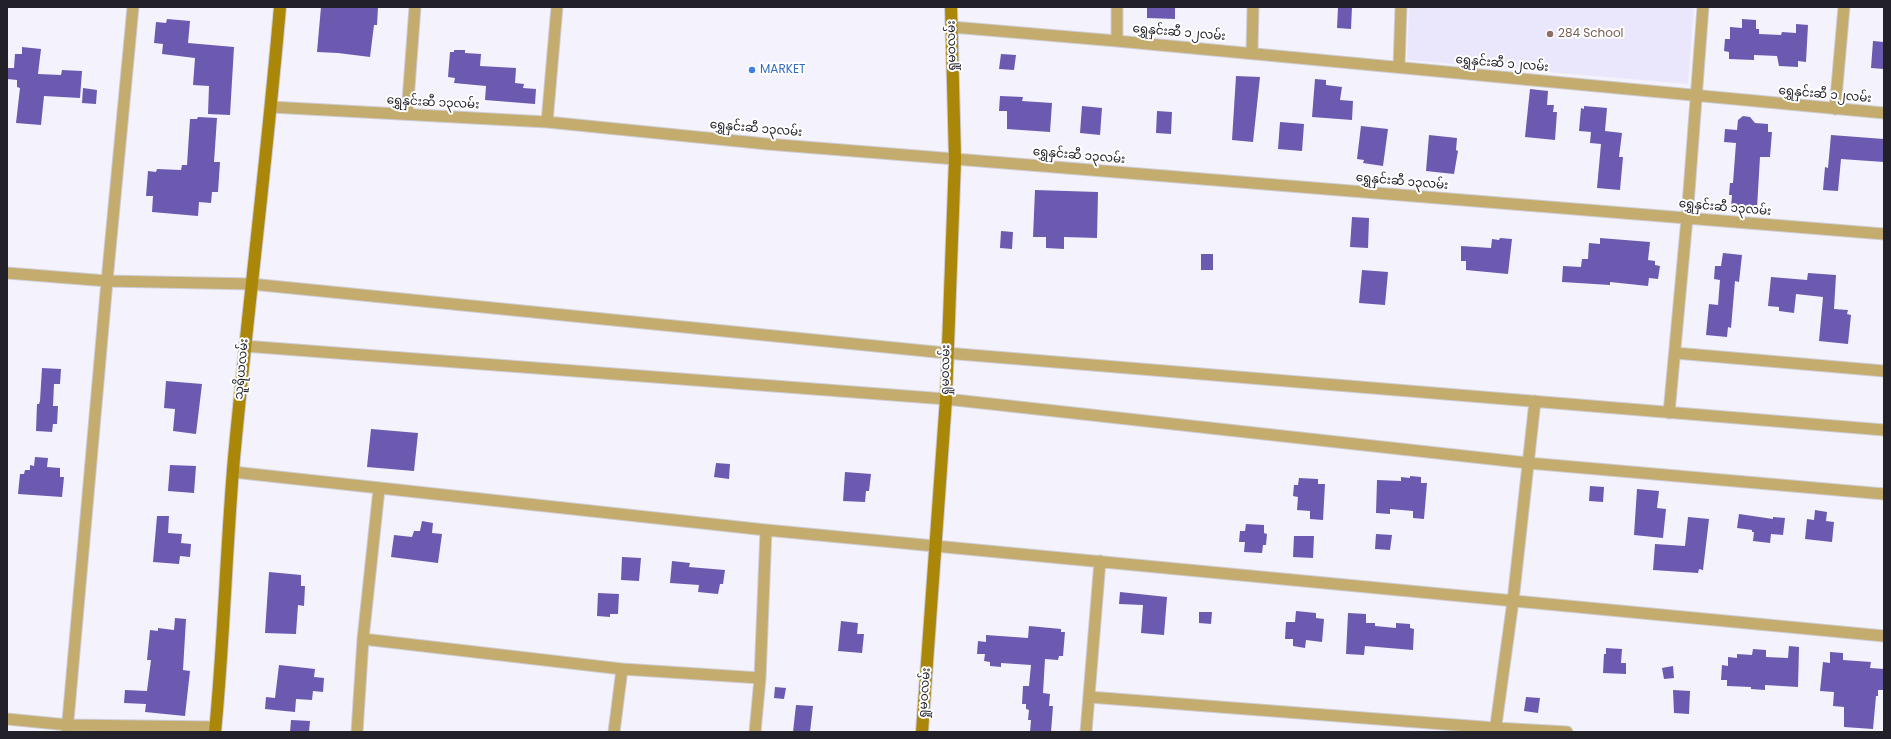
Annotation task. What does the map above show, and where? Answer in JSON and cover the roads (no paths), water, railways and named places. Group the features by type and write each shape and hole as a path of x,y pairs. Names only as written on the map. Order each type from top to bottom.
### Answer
{"street":[{"path":"67,728 133,7"},
{"name":"သူရိယလမ်း","path":"215,729 233,472 244,346 271,107 280,7"},
{"path":"407,114 416,7"},
{"path":"547,122 557,7"},
{"name":"ရှုမဝလမ်း","path":"922,732 946,399 946,352 955,160 951,7"},
{"path":"1117,41 1118,7"},
{"path":"1252,53 1253,7"},
{"path":"1399,67 1401,7"},
{"path":"1669,413 1687,218 1703,7"},
{"path":"1835,109 1844,7"},
{"name":"ရွှေနှင်းဆီ ၁၂လမ်း","path":"952,27 1252,53 1884,113"},
{"name":"ရွှေနှင်းဆီ ၁၃လမ်း","path":"271,107 547,122 767,144 955,160 1884,234"},
{"path":"7,273 107,281 251,284 946,352 1884,430"},
{"path":"244,346 946,399 1528,464 1884,494"},
{"path":"1674,353 1884,371"},
{"path":"1495,730 1513,601 1535,401"},
{"path":"233,472 766,530 1884,636"},
{"path":"357,732 363,639 379,489"},
{"path":"756,732 760,678 766,530"},
{"path":"1086,732 1100,561"},
{"path":"363,639 622,669 760,678"},
{"path":"614,732 622,669"},
{"path":"1088,697 1495,730 1567,732"},
{"path":"7,719 67,728 215,729"}],"place":[{"name":"284 School","path":"1550,34"},
{"name":"MARKET","path":"752,70"}]}
